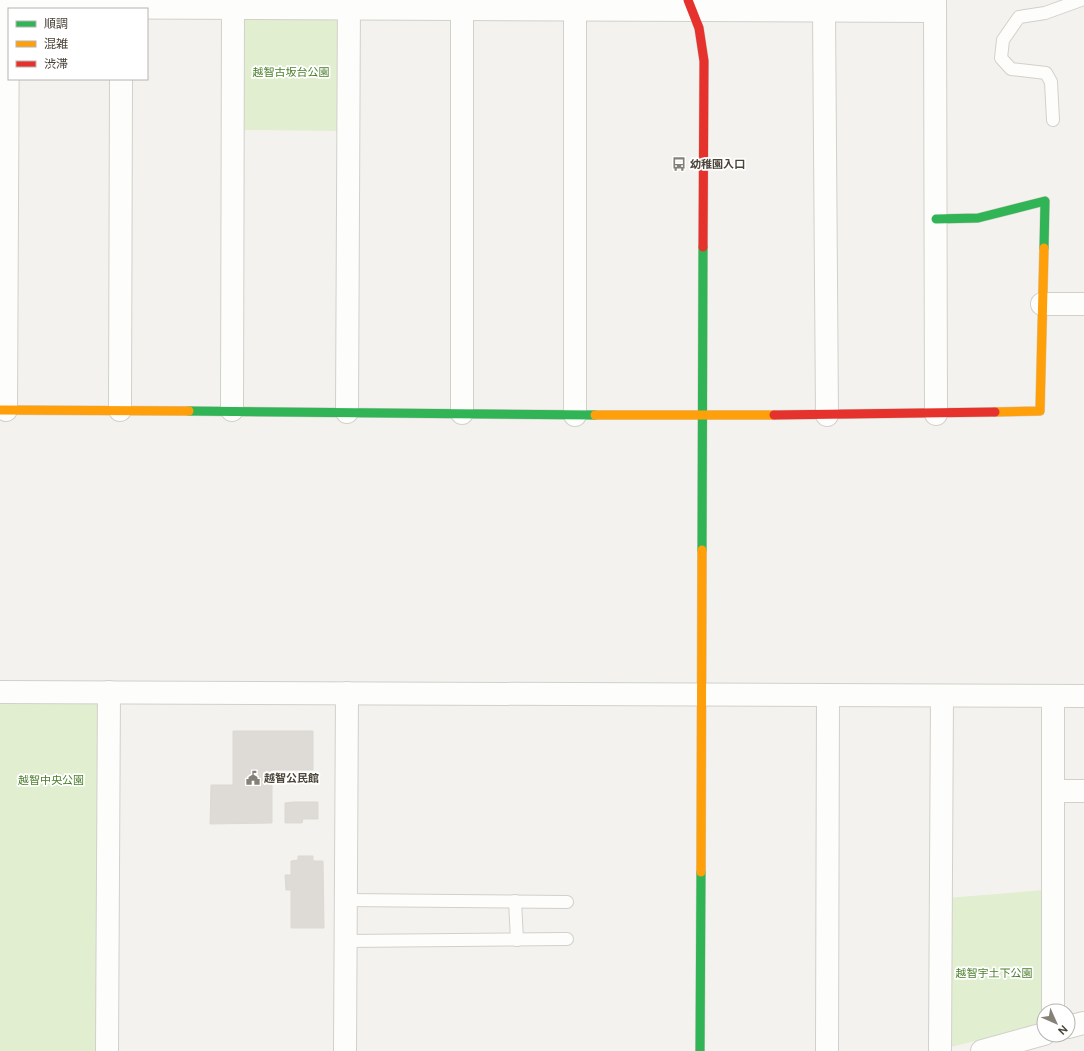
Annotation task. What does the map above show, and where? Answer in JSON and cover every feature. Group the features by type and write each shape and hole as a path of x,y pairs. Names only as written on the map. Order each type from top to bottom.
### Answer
{"street":[{"path":"93,8 5,5 3,410 232,410 703,416 936,414 1040,411 1045,201 978,218 936,219"},
{"path":"347,412 349,5"},
{"path":"148,9 349,5 462,10 575,10 691,5 935,6 936,414"},
{"path":"691,5 699,28 704,61 700,1051"},
{"path":"823,5 827,415"},
{"path":"232,410 233,8"},
{"path":"462,10 462,413"},
{"path":"575,10 575,415"},
{"path":"120,410 121,80"},
{"path":"1042,304 1084,304"},
{"path":"0,692 1084,696"},
{"path":"107,1051 109,692"},
{"path":"345,1051 347,693"},
{"path":"827,1051 828,695"},
{"path":"940,1051 942,696"},
{"path":"1053,696 1053,1003"},
{"path":"1053,791 1084,791"},
{"path":"995,1049 1036,1036"}],"lane":[{"path":"1053,120 1051,82 1046,72 1011,69 1001,58 1003,40 1019,17 1045,13 1081,0"},
{"path":"346,900 567,902"},
{"path":"515,901 517,940"},
{"path":"346,941 567,939"}],"green space":[{"name":"越智古坂台公園","path":"340,13 339,131 242,130 245,14"},
{"name":"越智中央公園","path":"0,701 104,703 99,1051 0,1051"},
{"name":"越智宇土下公園","path":"1044,890 1043,1003 1036,1003 1036,1026 951,1047 944,1040 947,898"}],"building":[{"name":"越智公民館","path":"233,731 313,731 313,770 272,770 272,823 210,824 211,785 233,785"},
{"path":"318,802 318,819 303,819 302,823 285,823 285,803"},
{"path":"298,856 313,856 313,861 323,861 324,928 291,928 291,890 286,890 285,875 291,875 291,861 298,860"}],"traffic: fast":[{"path":"936,219 978,218 1045,201 1044,248"},
{"path":"702,550 703,247"},
{"path":"189,411 595,415"},
{"path":"700,1051 701,872"}],"traffic: slow":[{"path":"995,412 1040,411 1044,248"},
{"path":"0,410 189,411"},
{"path":"595,415 774,415"},
{"path":"701,872 702,550"}],"traffic: jam":[{"path":"688,0 699,28 704,61 703,247"},
{"path":"774,415 995,412"}],"place":[{"name":"幼稚園入口","path":"679,164"},
{"name":"越智公民館","path":"253,778"}]}
